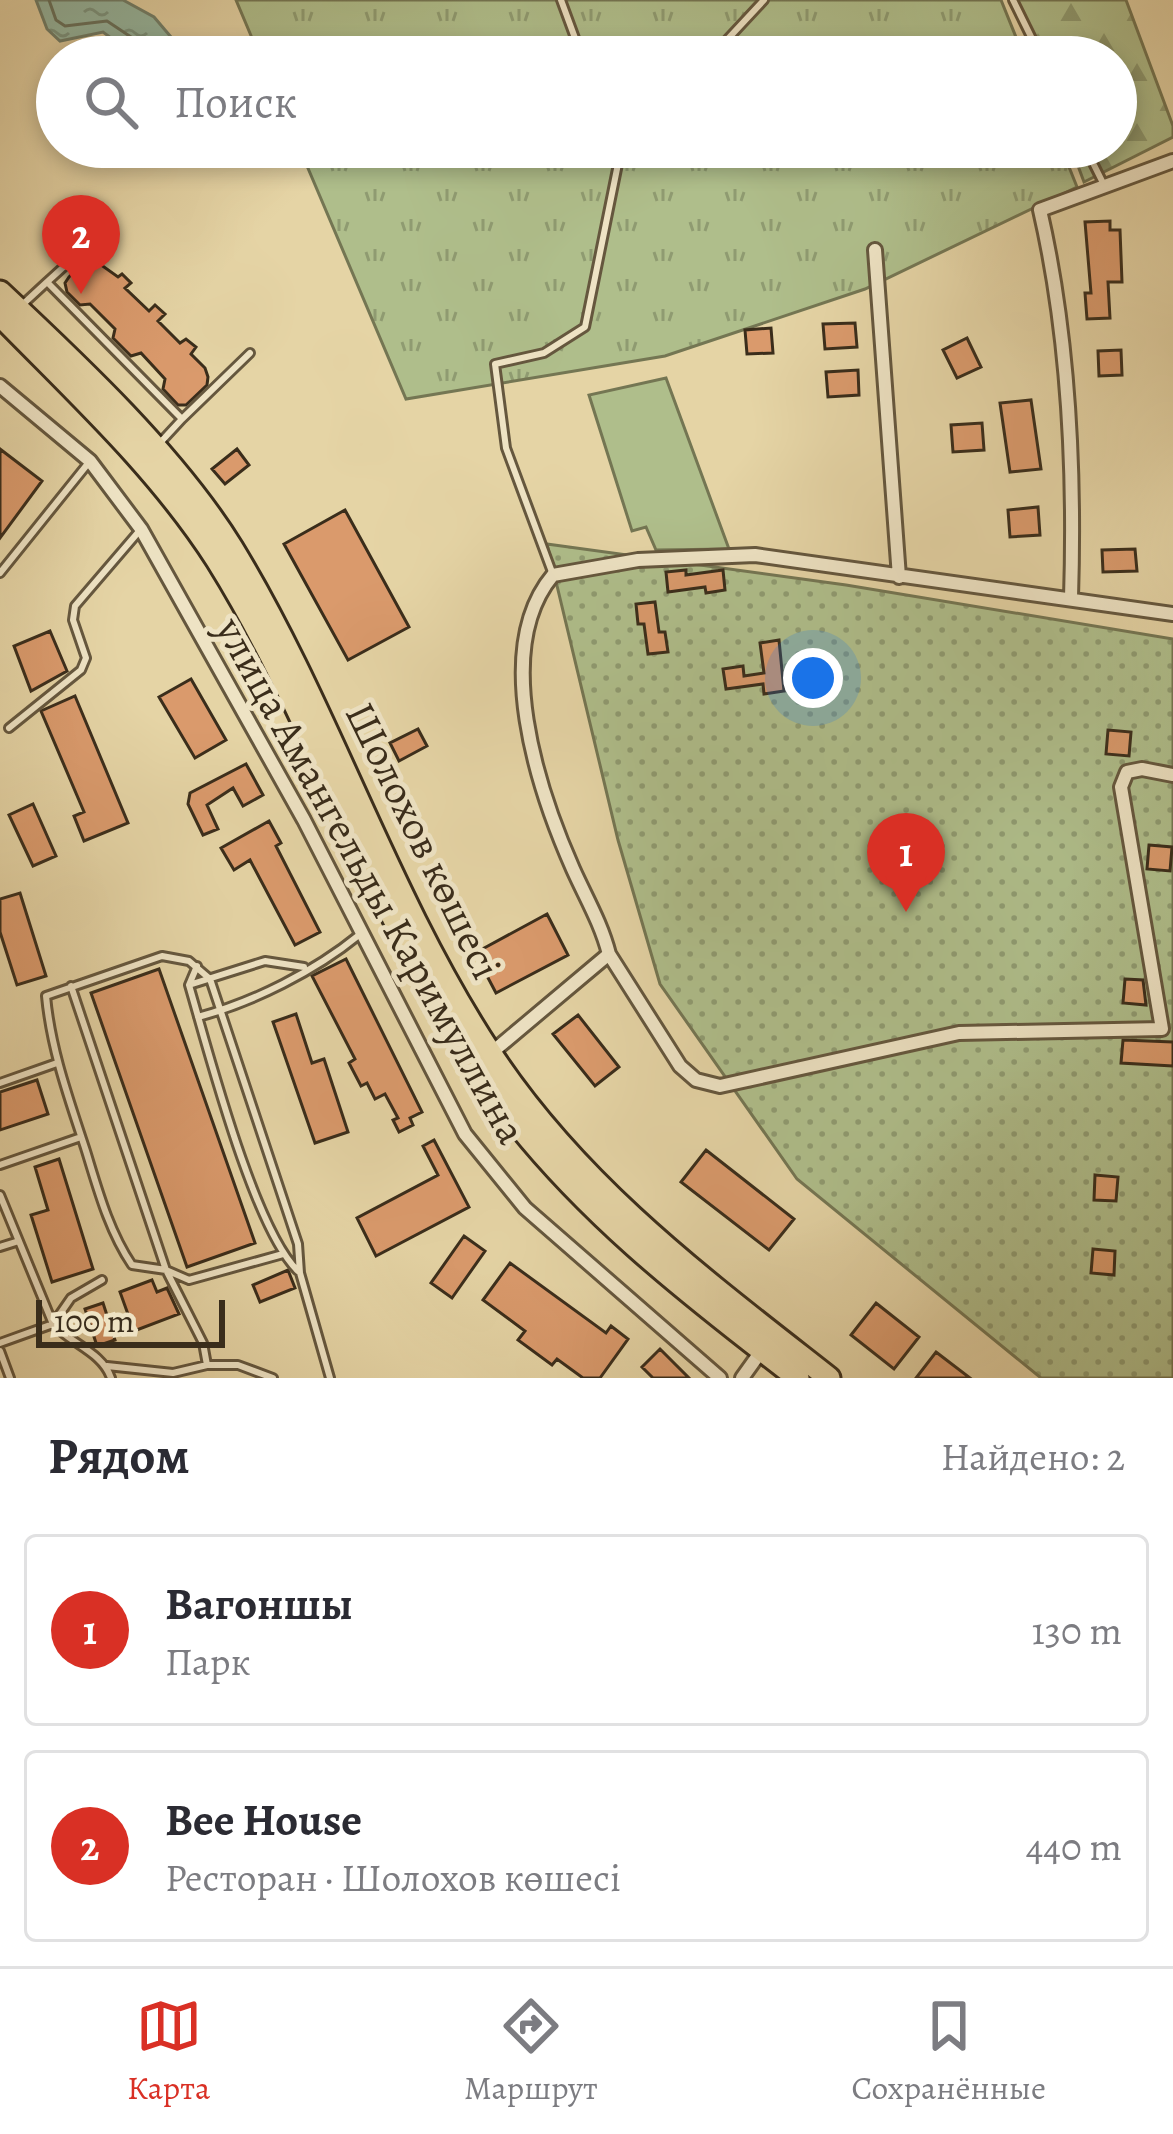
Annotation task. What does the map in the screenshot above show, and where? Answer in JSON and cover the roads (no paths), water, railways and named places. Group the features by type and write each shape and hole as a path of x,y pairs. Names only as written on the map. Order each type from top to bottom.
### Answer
{"highway":[{"name":"Шолохов көшесі","path":"0,292 9,312 147,467 218,562 401,907 490,1054 561,1148 768,1343 798,1378"},
{"name":"Шолохов көшесі","path":"9,312 156,448 230,544 306,684 451,1024 527,1136 637,1247 768,1343 829,1378"}],"street":[{"path":"1070,598 1067,412 1055,289 1040,211 1173,161"},
{"path":"875,250 899,577"},
{"name":"улица Амангельды Каримуллина","path":"0,386 90,461 140,530 304,820 465,1134 524,1208 720,1378"},
{"path":"1173,614 755,555 638,560 553,575 529,618 522,661 526,708 546,799 610,954 680,1066 696,1080 720,1086 959,1033 1162,1029 1121,787 1126,772 1142,769 1173,775"},
{"path":"362,933 401,907"},
{"path":"490,1054 610,954"},
{"path":"742,1378 768,1343"}],"lane":[{"path":"561,0 574,36"},
{"path":"731,36 764,0"},
{"path":"1012,0 1030,36"},
{"path":"553,575 506,448 495,364 544,352 585,328 617,168"},
{"path":"1096,168 1106,189"},
{"path":"9,312 91,242"},
{"path":"47,282 182,419"},
{"path":"156,448 250,353"},
{"path":"0,573 90,461"},
{"path":"9,728 81,670 86,658 73,620 75,606 140,530"},
{"path":"198,1016 247,1001 362,933"},
{"path":"283,1254 189,1280 166,1270 132,1265 120,1248 57,1063 46,995 163,956 197,966 210,979 298,1244 300,1274 330,1378"},
{"path":"189,985 265,961 308,968"},
{"path":"197,966 189,985 234,1131 272,1235 300,1274"},
{"path":"71,986 166,1270 203,1343 207,1365"},
{"path":"0,1082 57,1063"},
{"path":"0,1166 81,1136"},
{"path":"0,1195 53,1324 67,1340 107,1366 173,1373 207,1365 238,1365 274,1378"},
{"path":"0,1247 19,1241"},
{"path":"10,1378 0,1347 53,1324 71,1298 102,1280"},
{"path":"107,1366 111,1378"}],"water":[{"path":"36,0 123,0 154,17 170,36 108,36 103,32 55,36"}],"place":[{"name":"Bee House","path":"81,294"},
{"name":"Вагоншы","path":"906,912"}]}
